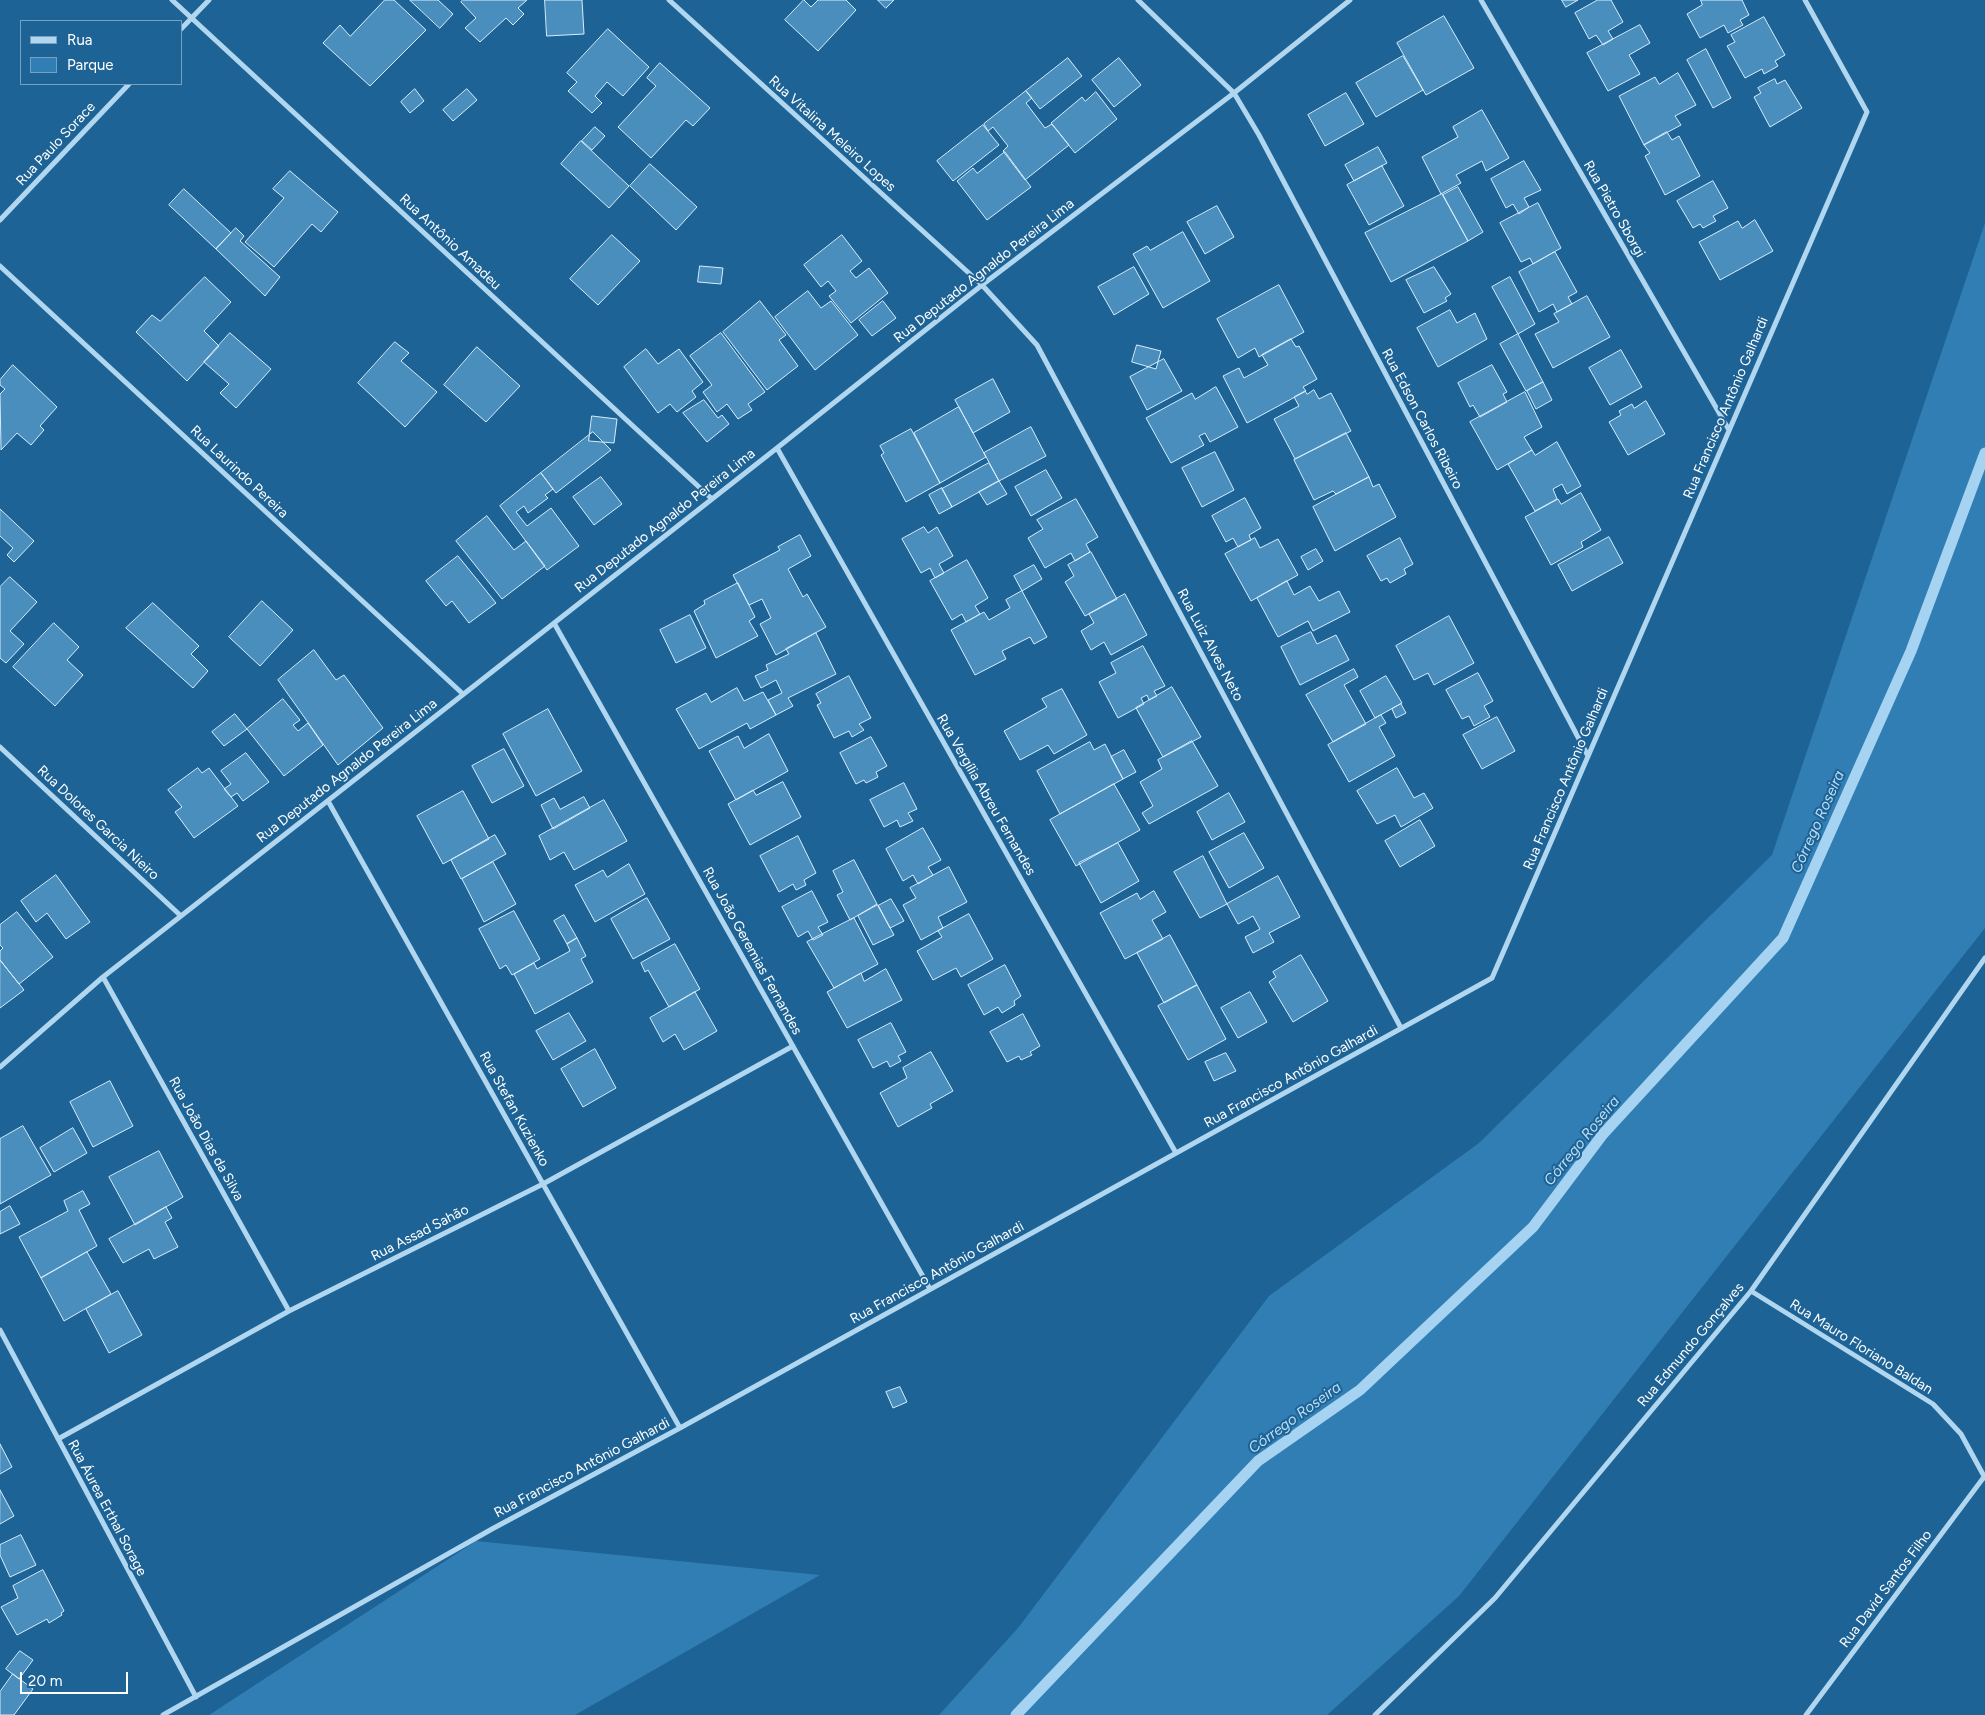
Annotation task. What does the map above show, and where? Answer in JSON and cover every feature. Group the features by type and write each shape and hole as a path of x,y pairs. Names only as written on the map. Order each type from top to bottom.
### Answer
{"street":[{"name":"Rua Antônio Amadeu","path":"172,0 712,499"},
{"path":"182,28 208,0"},
{"name":"Rua Vitalina Meleiro Lopes","path":"669,0 982,285"},
{"name":"Rua Edson Carlos Ribeiro","path":"1138,0 1234,93 1268,153 1588,756"},
{"name":"Rua Deputado Agnaldo Pereira Lima","path":"0,1067 103,977 982,285 1234,93 1350,0"},
{"name":"Rua Pietro Sborgi","path":"1480,0 1729,430"},
{"name":"Rua Francisco Antônio Galhardi","path":"163,1715 492,1529 680,1428 1492,978 1867,112 1805,0"},
{"name":"Rua Paulo Sorace","path":"0,220 128,85"},
{"name":"Rua Laurindo Pereira","path":"0,266 463,694"},
{"name":"Rua Luiz Alves Neto","path":"982,285 1037,345 1401,1028"},
{"name":"Rua Vergília Abreu Fernandes","path":"777,448 1176,1153"},
{"name":"Rua João Geremias Fernandes","path":"554,623 930,1289"},
{"name":"Rua Dolores Garcia Nieiro","path":"0,747 181,916"},
{"name":"Rua Stefan Kuzienko","path":"328,801 680,1428"},
{"name":"Rua Edmundo Gonçalves","path":"1375,1715 1495,1598 1751,1291 1985,958"},
{"name":"Rua João Dias da Silva","path":"103,977 289,1311"},
{"name":"Rua Assad Sahão","path":"58,1439 289,1311 543,1184 793,1046"},
{"name":"Rua Mauro Floriano Baldan","path":"1751,1291 1933,1404 1961,1434 1985,1477"},
{"name":"Rua Áurea Erthal Sorage","path":"0,1330 196,1697"},
{"name":"Rua David Santos Filho","path":"1806,1715 1985,1477"}],"green space":[{"path":"1985,223 1985,928 1459,1596 1327,1715 939,1715 1018,1628 1269,1296 1479,1143 1772,855"},
{"path":"476,1541 820,1575 575,1715 209,1715"}],"building":[{"path":"385,0 394,0 426,30 370,86 323,43 340,25 350,36"},
{"path":"410,0 438,0 453,14 440,28"},
{"path":"463,0 527,0 518,8 524,14 513,25 506,18 480,42 465,28 476,18 461,2"},
{"path":"545,0 582,0 584,34 547,36"},
{"path":"804,0 811,7 818,0 846,0 856,10 818,51 785,20"},
{"path":"878,0 894,0 886,8"},
{"path":"1562,0 1578,0 1566,7"},
{"path":"1598,0 1611,0 1623,22 1608,31 1613,39 1603,45 1596,35 1589,39 1575,13"},
{"path":"1701,0 1742,0 1749,15 1740,20 1743,25 1728,33 1724,25 1700,38 1687,14 1702,5"},
{"path":"1444,16 1474,68 1426,95 1397,43"},
{"path":"1764,17 1785,55 1775,61 1778,66 1764,74 1762,69 1745,78 1727,46 1735,42 1731,35"},
{"path":"1640,25 1650,43 1629,55 1640,74 1608,91 1587,53"},
{"path":"608,29 649,67 623,96 607,82 595,96 602,103 592,113 568,91 577,82 567,73"},
{"path":"1706,49 1731,98 1713,108 1687,60"},
{"path":"1403,56 1423,90 1376,117 1356,83"},
{"path":"1068,58 1082,76 1040,109 1026,91"},
{"path":"1119,58 1141,85 1114,107 1092,80"},
{"path":"660,63 710,108 693,126 686,120 651,158 618,127 656,86 647,78"},
{"path":"1678,73 1696,105 1675,116 1681,125 1644,145 1619,96 1655,77 1659,84"},
{"path":"1775,79 1777,84 1785,80 1802,108 1770,127 1754,97 1761,93 1758,88"},
{"path":"415,89 424,101 410,113 401,102"},
{"path":"467,89 477,100 453,121 443,110"},
{"path":"1026,91 1032,98 1026,103 1045,128 1052,124 1069,145 1025,180 1003,151 1008,146 993,127 988,131 984,124"},
{"path":"1096,92 1117,119 1075,153 1051,123 1082,97 1085,101"},
{"path":"1346,93 1364,124 1325,146 1308,115"},
{"path":"1482,110 1509,158 1486,171 1482,161 1456,175 1461,183 1441,194 1422,157 1458,137 1453,127"},
{"path":"983,125 999,145 953,181 937,161"},
{"path":"595,127 605,136 592,150 582,141"},
{"path":"1667,132 1672,140 1679,136 1700,176 1665,195 1645,156 1650,153 1644,145"},
{"path":"581,141 629,186 609,208 561,164"},
{"path":"1378,147 1387,163 1354,181 1345,165"},
{"path":"1005,152 1031,187 987,220 957,181 973,168 977,173"},
{"path":"1524,161 1541,190 1524,198 1529,207 1519,214 1513,204 1506,208 1491,179"},
{"path":"650,164 697,207 676,230 630,186"},
{"path":"1382,166 1404,206 1369,225 1347,185"},
{"path":"290,171 338,212 321,232 312,224 274,267 245,242 284,198 273,189"},
{"path":"1713,181 1728,208 1713,216 1716,221 1703,228 1700,224 1693,228 1677,201"},
{"path":"1458,187 1483,232 1468,241 1443,195"},
{"path":"184,189 231,233 216,249 169,205"},
{"path":"1442,194 1468,241 1391,282 1365,233"},
{"path":"1538,203 1561,248 1533,264 1530,258 1521,262 1500,223"},
{"path":"1217,206 1234,237 1205,254 1187,222"},
{"path":"1755,220 1773,251 1720,280 1699,242 1738,221 1742,228"},
{"path":"236,228 244,236 240,241 280,277 265,296 216,249"},
{"path":"1183,232 1210,281 1163,308 1133,254 1147,246 1150,250"},
{"path":"612,235 640,261 598,305 570,279"},
{"path":"842,235 862,261 850,271 856,278 869,268 888,293 851,323 829,296 836,291 828,281 821,287 804,265"},
{"path":"1555,252 1577,292 1568,297 1572,304 1557,312 1553,304 1539,312 1519,272"},
{"path":"700,266 723,268 721,284 698,282"},
{"path":"1134,267 1149,294 1114,315 1098,287"},
{"path":"1434,267 1451,294 1445,298 1447,301 1424,313 1406,280"},
{"path":"205,277 231,302 204,331 219,346 187,381 136,332 152,315 160,321"},
{"path":"1510,277 1535,324 1518,334 1492,287"},
{"path":"1279,285 1304,332 1259,357 1255,348 1238,358 1217,319"},
{"path":"808,291 821,308 831,301 858,335 815,370 775,317"},
{"path":"1587,296 1610,337 1553,368 1535,334 1559,322 1554,314"},
{"path":"760,301 786,335 779,340 798,366 767,390 723,332"},
{"path":"883,301 896,318 872,336 859,320"},
{"path":"1450,310 1457,323 1475,313 1487,339 1438,367 1417,328"},
{"path":"230,333 271,369 236,408 220,393 229,384 204,362"},
{"path":"721,333 765,392 748,404 752,410 738,419 727,404 717,412 703,392 712,385 690,356"},
{"path":"1518,334 1543,382 1526,391 1500,344"},
{"path":"1291,339 1296,347 1299,346 1317,379 1303,387 1306,391 1247,423 1223,376 1239,368 1244,378 1268,365 1262,355"},
{"path":"395,342 409,353 401,361 437,392 405,427 358,383"},
{"path":"1137,345 1161,351 1156,369 1132,362"},
{"path":"477,347 520,386 486,422 444,385"},
{"path":"646,349 658,364 679,349 703,382 692,391 696,397 677,412 670,404 658,413 624,367"},
{"path":"1621,350 1642,387 1610,405 1589,368"},
{"path":"1164,359 1182,391 1147,410 1130,377"},
{"path":"13,365 57,407 40,426 44,430 31,445 17,433 1,450 0,394 5,389 0,385 0,380"},
{"path":"1492,365 1507,392 1503,394 1507,402 1480,417 1473,405 1470,407 1458,383"},
{"path":"993,379 1010,412 973,433 955,400"},
{"path":"1543,382 1552,400 1536,409 1527,391"},
{"path":"1216,387 1238,427 1210,442 1205,433 1199,436 1204,445 1171,463 1146,418 1192,393 1195,399"},
{"path":"1314,390 1319,399 1331,393 1351,431 1295,459 1274,419 1299,406 1294,397 1305,391 1307,394"},
{"path":"1525,392 1542,427 1524,437 1532,450 1497,470 1470,422"},
{"path":"704,400 718,418 722,415 729,424 707,442 683,413"},
{"path":"1646,401 1665,434 1628,455 1609,422 1621,415 1619,411 1632,404 1634,408"},
{"path":"959,407 986,457 940,483 914,433"},
{"path":"592,416 617,419 614,443 589,441"},
{"path":"1031,427 1046,456 999,481 984,453"},
{"path":"911,429 940,483 906,502 881,455 884,453 880,446"},
{"path":"593,432 611,450 556,493 541,473"},
{"path":"1346,433 1369,477 1336,494 1333,491 1314,500 1294,460"},
{"path":"1557,442 1581,486 1567,494 1562,484 1553,489 1557,499 1535,511 1508,464 1532,450 1535,455"},
{"path":"1215,452 1234,490 1202,507 1182,468"},
{"path":"989,463 999,481 952,507 942,489"},
{"path":"1046,470 1062,498 1031,516 1015,487"},
{"path":"541,473 553,489 545,495 548,498 528,513 524,506 516,512 527,526 551,508 579,546 547,570 500,506"},
{"path":"601,477 622,504 594,525 573,497"},
{"path":"1369,477 1373,487 1379,484 1396,517 1335,551 1313,507"},
{"path":"999,481 1007,494 987,505 979,492"},
{"path":"942,488 952,507 939,514 929,495"},
{"path":"1581,493 1601,530 1581,542 1583,547 1551,565 1525,517 1558,499 1561,504"},
{"path":"1245,498 1261,528 1249,535 1251,540 1238,547 1233,538 1226,542 1212,516"},
{"path":"1076,499 1098,537 1086,544 1090,552 1075,561 1071,553 1045,568 1028,538 1043,529 1037,520"},
{"path":"0,509 34,541 14,562 7,555 13,548 0,536"},
{"path":"487,516 514,550 526,541 545,566 502,599 456,541"},
{"path":"924,527 928,533 937,527 953,556 939,564 944,573 935,578 930,568 921,573 902,539"},
{"path":"800,535 811,556 788,569 803,597 807,594 826,627 776,655 760,624 771,618 762,599 749,605 733,575 780,550 778,547"},
{"path":"1609,537 1623,563 1572,591 1558,565"},
{"path":"1255,538 1260,548 1278,539 1298,575 1251,601 1225,554"},
{"path":"1400,538 1413,564 1404,569 1406,574 1390,583 1387,578 1381,581 1367,556"},
{"path":"1316,549 1323,561 1308,570 1301,557"},
{"path":"1091,552 1117,599 1085,616 1065,582 1074,576 1068,565"},
{"path":"458,556 496,603 469,623 452,601 446,606 426,581"},
{"path":"967,560 988,598 975,606 980,614 966,622 962,614 952,620 930,581"},
{"path":"1034,565 1042,579 1022,591 1014,576"},
{"path":"10,577 37,602 10,631 24,644 6,663 0,658 0,587"},
{"path":"1287,581 1294,595 1310,586 1319,601 1339,591 1350,612 1313,631 1308,621 1278,637 1257,598"},
{"path":"738,583 755,617 749,621 758,636 716,658 694,611 705,604 704,601"},
{"path":"1022,591 1047,637 1034,644 1030,637 1002,651 1006,659 975,675 951,630 984,612 989,620 1010,608 1006,600"},
{"path":"1125,594 1147,635 1111,655 1104,642 1091,650 1081,631 1094,623 1089,614"},
{"path":"262,601 293,630 260,666 229,637"},
{"path":"153,603 199,646 191,654 208,671 193,688 126,628"},
{"path":"690,615 706,648 676,663 660,630"},
{"path":"1449,616 1474,663 1434,685 1428,673 1414,680 1396,646"},
{"path":"54,623 79,647 67,660 83,675 55,706 13,667"},
{"path":"1311,632 1317,644 1336,635 1349,660 1300,685 1281,647"},
{"path":"816,633 836,674 788,698 793,706 776,715 768,700 782,693 776,680 761,688 755,676 768,670 766,665 789,654 786,649"},
{"path":"1143,646 1165,686 1154,691 1157,696 1149,700 1147,695 1141,698 1144,704 1118,718 1099,682 1116,673 1111,663"},
{"path":"314,650 336,680 344,675 383,728 338,765 278,680"},
{"path":"1354,669 1358,677 1344,685 1366,724 1333,742 1306,695"},
{"path":"1478,673 1493,701 1484,706 1490,717 1474,726 1469,716 1462,719 1446,690"},
{"path":"849,676 871,718 859,724 864,730 852,737 849,731 834,738 817,705 821,703 816,694"},
{"path":"1386,676 1402,703 1375,718 1360,691"},
{"path":"1172,687 1201,737 1163,757 1136,708"},
{"path":"737,688 744,701 763,692 776,715 750,729 747,723 699,749 676,709 706,693 711,702"},
{"path":"1062,689 1087,735 1054,754 1048,745 1020,760 1004,731 1047,707 1042,699"},
{"path":"283,699 300,720 293,725 298,731 308,723 323,745 284,776 247,729"},
{"path":"1401,704 1406,713 1396,718 1392,709"},
{"path":"548,709 582,771 536,796 503,734"},
{"path":"235,714 247,729 224,746 212,732"},
{"path":"1381,715 1386,723 1379,727 1395,756 1349,782 1328,745"},
{"path":"1497,717 1515,751 1482,769 1463,735"},
{"path":"769,734 788,771 736,800 709,751 738,736 744,748"},
{"path":"871,737 887,766 876,772 878,777 866,783 864,780 856,784 840,753"},
{"path":"1192,741 1218,786 1149,824 1142,813 1153,806 1140,782 1162,769 1158,760"},
{"path":"1090,742 1094,750 1105,744 1123,779 1060,814 1037,771"},
{"path":"504,749 524,786 492,803 472,766"},
{"path":"1124,750 1136,772 1123,779 1111,757"},
{"path":"246,753 269,782 243,801 237,793 231,797 224,789 231,784 221,771"},
{"path":"198,768 202,773 209,768 238,806 194,838 175,812 182,807 168,790"},
{"path":"1397,768 1414,798 1424,793 1433,808 1401,827 1395,815 1377,824 1357,791"},
{"path":"783,782 801,817 750,845 728,804 753,790 756,795"},
{"path":"904,783 917,809 908,813 913,821 900,827 897,820 884,827 870,800"},
{"path":"1114,784 1140,830 1076,866 1050,820"},
{"path":"463,791 489,839 443,864 417,816"},
{"path":"1229,793 1245,822 1212,840 1197,812"},
{"path":"584,797 590,808 553,829 541,805 554,798 560,809"},
{"path":"604,800 627,841 574,870 564,852 550,860 539,836"},
{"path":"1420,820 1435,846 1400,867 1385,841"},
{"path":"923,828 941,860 928,867 933,875 918,884 913,875 903,881 886,849"},
{"path":"1244,833 1264,868 1229,888 1209,852"},
{"path":"495,835 506,854 461,879 451,860"},
{"path":"798,836 816,873 804,880 806,885 796,890 793,884 779,892 760,856"},
{"path":"1118,843 1139,881 1101,903 1079,863"},
{"path":"1203,856 1227,904 1200,918 1174,872"},
{"path":"854,860 877,904 850,920 837,895 843,892 833,871"},
{"path":"493,862 516,904 484,922 462,879"},
{"path":"629,864 645,894 595,922 575,885 603,870 607,877"},
{"path":"949,867 967,902 938,917 943,928 921,940 903,905 916,898 910,888"},
{"path":"56,875 90,922 66,939 47,913 36,922 21,901"},
{"path":"1278,876 1300,917 1269,933 1274,942 1253,953 1245,937 1260,929 1253,916 1238,924 1227,904"},
{"path":"812,891 828,922 818,927 823,935 813,940 808,931 798,937 782,907"},
{"path":"1154,891 1166,912 1152,920 1163,939 1125,959 1100,913 1137,893 1140,899"},
{"path":"647,898 670,939 633,959 611,919"},
{"path":"891,899 904,921 890,928 878,906"},
{"path":"878,905 894,935 873,945 858,916"},
{"path":"514,911 540,959 512,975 506,965 500,969 479,929"},
{"path":"17,912 53,957 19,984 0,960 0,951 3,948 0,945 0,925"},
{"path":"969,914 993,959 961,977 956,968 933,980 917,951 942,937 938,931"},
{"path":"564,915 577,938 567,944 554,921"},
{"path":"854,918 878,964 834,988 807,942"},
{"path":"1170,935 1197,985 1164,1003 1137,953"},
{"path":"577,938 586,956 581,959 593,982 535,1014 514,974 534,963 537,969 570,951 567,944"},
{"path":"675,944 700,989 669,1007 648,970 645,972 641,963"},
{"path":"1301,955 1328,1001 1293,1022 1269,982 1276,977 1273,972"},
{"path":"0,960 24,990 0,1008"},
{"path":"1005,965 1021,996 1014,1001 1015,1005 1002,1013 998,1007 984,1015 968,985"},
{"path":"886,969 902,1000 847,1028 827,992 861,973 864,981"},
{"path":"1197,985 1226,1039 1188,1060 1158,1006"},
{"path":"695,992 717,1031 684,1050 675,1034 663,1042 650,1018"},
{"path":"1250,992 1267,1022 1238,1038 1221,1008"},
{"path":"569,1013 586,1041 553,1060 536,1031"},
{"path":"1023,1014 1040,1046 1030,1052 1032,1055 1021,1060 1019,1056 1007,1062 990,1032"},
{"path":"891,1023 906,1052 898,1056 901,1061 890,1067 887,1061 873,1068 858,1040"},
{"path":"595,1049 616,1088 583,1107 561,1069"},
{"path":"931,1052 953,1091 930,1104 932,1108 898,1127 880,1093 907,1078 903,1068"},
{"path":"1226,1053 1236,1071 1214,1081 1205,1062"},
{"path":"110,1081 133,1126 93,1147 70,1102"},
{"path":"23,1126 51,1175 0,1204 0,1139"},
{"path":"73,1128 87,1153 54,1172 40,1148"},
{"path":"159,1151 183,1197 135,1225 109,1177"},
{"path":"83,1191 90,1204 79,1210 97,1246 41,1278 19,1237 68,1211 64,1201"},
{"path":"10,1206 20,1224 0,1234 0,1212"},
{"path":"166,1207 172,1218 165,1222 178,1247 154,1259 149,1249 123,1263 109,1239"},
{"path":"87,1252 111,1294 64,1321 41,1278"},
{"path":"118,1291 142,1335 109,1353 86,1309"},
{"path":"900,1387 907,1402 893,1408 886,1392"},
{"path":"0,1444 12,1467 0,1474"},
{"path":"0,1490 14,1516 0,1524"},
{"path":"21,1535 36,1565 10,1577 0,1555 0,1545"},
{"path":"43,1570 64,1611 61,1613 62,1615 49,1623 47,1619 17,1635 1,1607 18,1598 13,1586"},
{"path":"20,1651 33,1660 19,1679 6,1669"},
{"path":"13,1674 33,1689 14,1715 0,1715 0,1692"}],"waterway":[{"name":"Córrego Roseira","path":"1016,1715 1258,1461 1360,1390 1533,1227 1603,1134 1783,938 1911,651 1985,453"}]}
